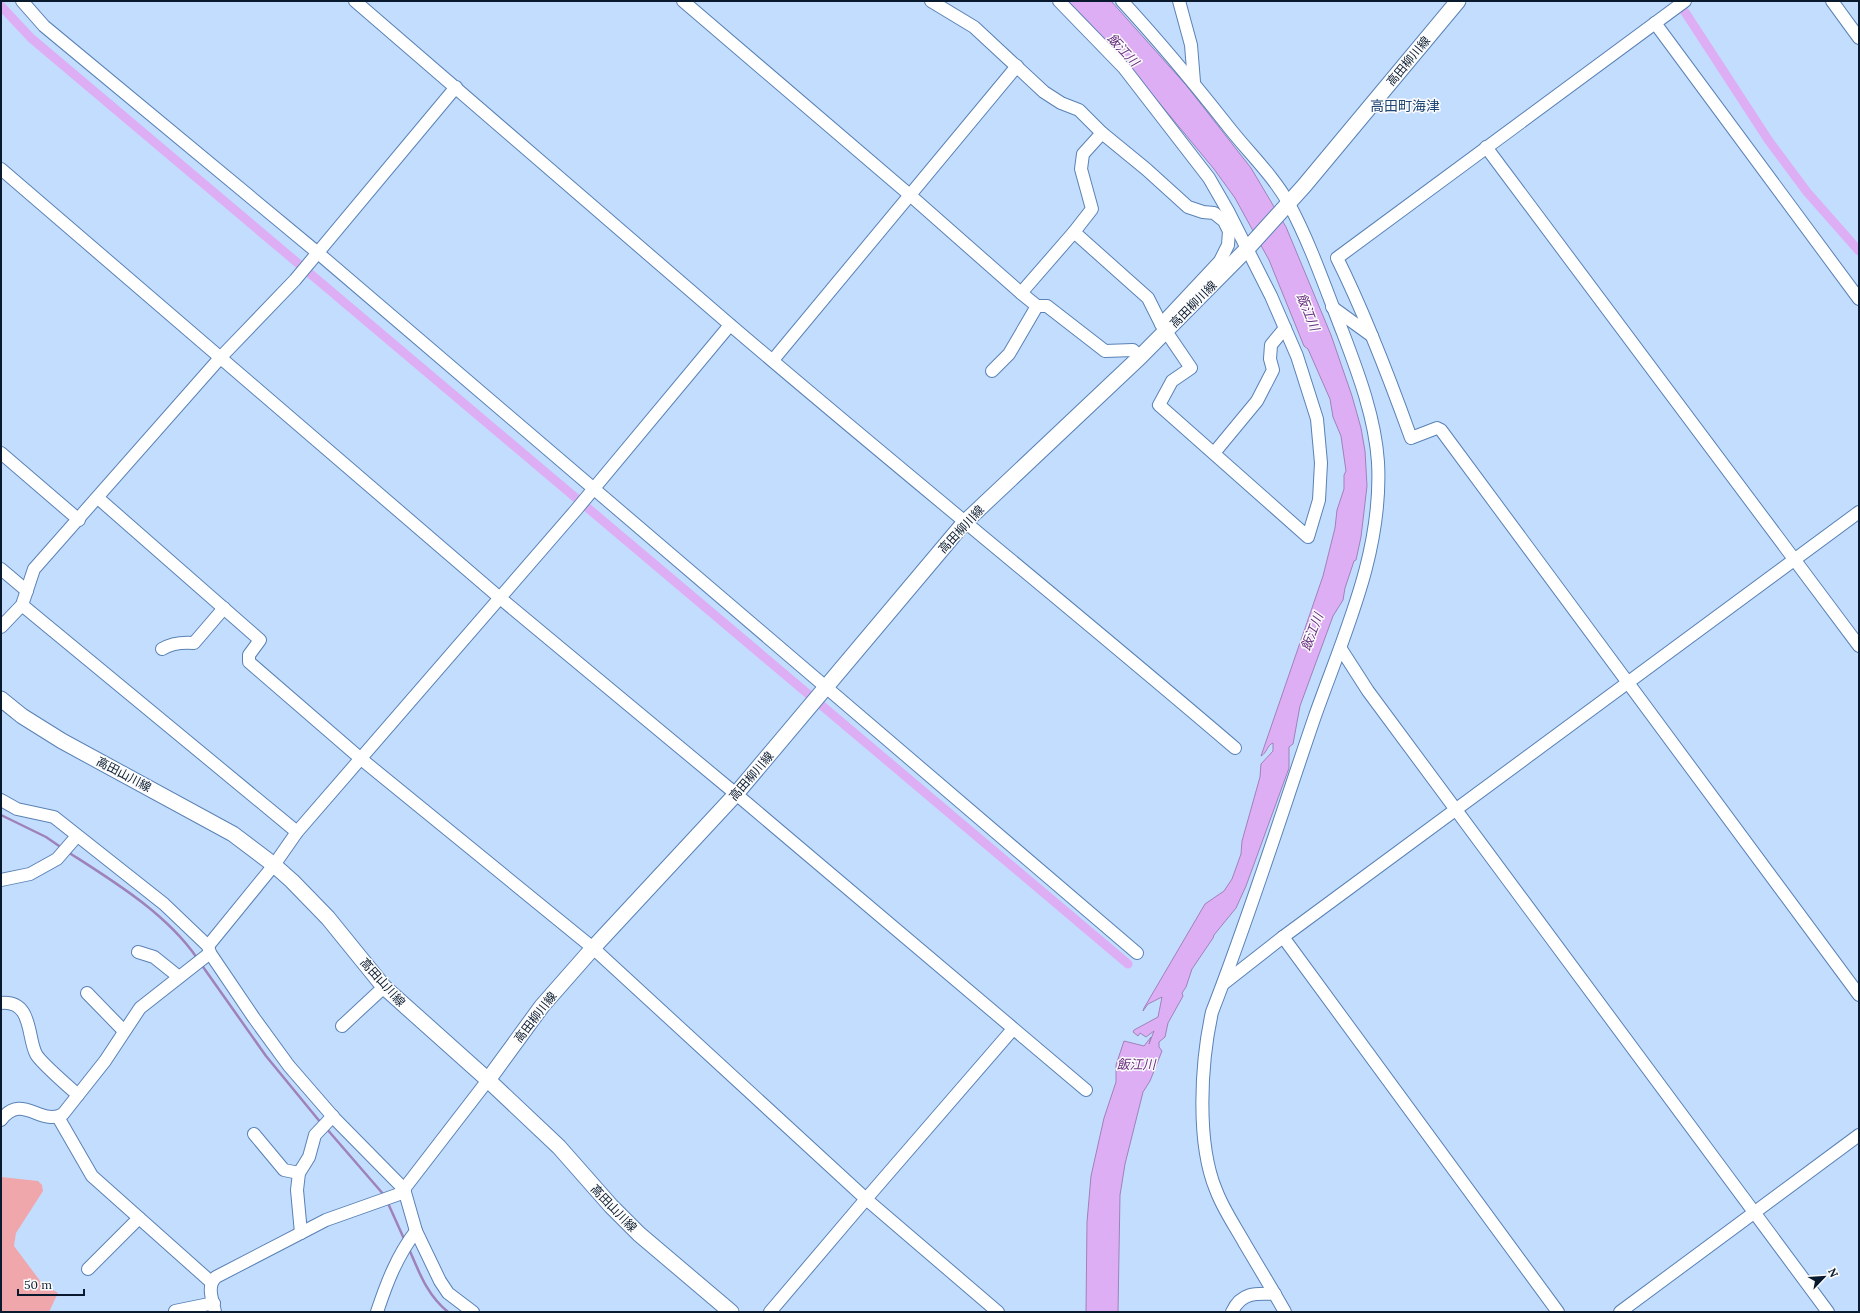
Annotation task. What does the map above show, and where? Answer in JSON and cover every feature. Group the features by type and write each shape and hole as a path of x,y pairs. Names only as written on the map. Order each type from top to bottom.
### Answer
{"main road":[{"name":"高田柳川線","path":"488,1080 542,1006 593,948 736,794 964,523 1140,357 1164,328 1247,249 1458,1"},
{"name":"高田山川線","path":"1,699 22,716 62,741 233,834 292,881 328,918 384,987 488,1080 558,1147 611,1206 639,1234 731,1312"}],"street":[{"path":"22,1 44,26 1137,953"},
{"path":"355,1 730,325 964,523 1141,667 1235,748"},
{"path":"683,1 1037,306 1047,306 1105,351 1121,349 1133,350 1140,357"},
{"path":"931,1 974,27 1044,92 1061,103 1079,110 1102,133 1146,169 1188,207 1203,212 1214,213 1224,221 1229,231 1228,245 1220,261 1164,328"},
{"path":"1059,1 1124,68 1209,178 1228,211 1271,296 1297,356 1317,419 1322,464 1320,500 1308,537 1159,404 1172,381 1191,368 1164,328 1148,298 1074,232"},
{"path":"1122,1 1194,82 1286,204 1303,233 1368,404 1375,437 1378,464 1377,500 1367,568 1341,648 1316,713 1212,1012 1205,1056 1203,1131 1206,1158 1215,1189 1225,1210 1285,1312"},
{"path":"1179,1 1191,45 1194,82"},
{"path":"1685,1 1337,258 1352,288 1373,337 1411,438 1437,428 1440,430 1859,995"},
{"path":"1832,1 1859,38"},
{"path":"1655,23 1859,298"},
{"path":"773,360 911,196 1017,66"},
{"path":"1,627 22,605 34,570 220,358 296,280 456,87"},
{"path":"1021,293 1092,209 1081,169 1083,154 1102,133"},
{"path":"1486,147 1859,646"},
{"path":"1,169 500,598 736,794 1086,1090"},
{"path":"992,371 1016,343 1023,328 1037,306"},
{"path":"1332,307 1373,337"},
{"path":"1,1120 8,1112 18,1109 49,1117 63,1114 105,1061 140,1008 209,950 274,866 297,832 576,510 591,490 730,325"},
{"path":"1214,453 1257,401 1272,370 1270,359 1271,345 1285,328"},
{"path":"1,453 79,520"},
{"path":"98,498 260,640 249,655 249,662 360,758 593,948 866,1199 998,1312"},
{"path":"1223,984 1283,937 1859,512"},
{"path":"1,569 27,591"},
{"path":"22,605 297,832"},
{"path":"162,650 170,645 186,642 194,643 224,608"},
{"path":"1341,648 1368,691 1828,1312"},
{"path":"1,800 17,809 54,817 164,904 209,950 254,1018 285,1060 333,1116 404,1190 416,1231 440,1281 448,1293 473,1312"},
{"path":"1,880 30,874 57,859 77,836"},
{"path":"1283,937 1558,1312"},
{"path":"138,952 154,957 179,976"},
{"path":"342,1026 384,987"},
{"path":"87,993 124,1031"},
{"path":"1,1003 9,1002 20,1010 28,1020 36,1054 78,1095"},
{"path":"770,1312 1013,1029"},
{"path":"175,1311 214,1308 210,1288 211,1282 216,1277 260,1256 326,1220 404,1190 488,1080"},
{"path":"58,1116 92,1176 211,1282"},
{"path":"301,1233 297,1190 299,1173 309,1157 315,1134 333,1116"},
{"path":"254,1134 284,1170 299,1173"},
{"path":"1620,1312 1859,1135"},
{"path":"88,1269 139,1218"},
{"path":"377,1312 389,1274 402,1249 416,1231"},
{"path":"1232,1312 1236,1303 1252,1293 1274,1294"}],"shaded area":[{"path":"1,1177 38,1181 42,1185 43,1191 16,1233 14,1246 41,1282 58,1293 49,1312 1,1312"}],"water":[{"name":"飯江川","path":"1065,1 1111,1 1186,85 1251,168 1286,227 1331,335 1352,396 1361,428 1365,451 1367,486 1361,537 1356,560 1354,561 1345,588 1343,600 1333,616 1300,706 1293,744 1289,747 1289,768 1246,886 1236,908 1214,935 1192,969 1186,987 1182,993 1183,996 1168,1023 1165,1037 1159,1042 1159,1047 1162,1051 1150,1081 1143,1092 1125,1164 1120,1195 1118,1312 1086,1312 1087,1222 1091,1176 1104,1118 1116,1082 1116,1065 1124,1041 1144,1046 1151,1037 1149,1044 1154,1031 1146,1037 1140,1033 1138,1036 1133,1032 1134,1030 1158,1017 1162,997 1148,1004 1143,1011 1144,1008 1205,904 1224,891 1232,879 1241,854 1242,841 1260,777 1261,764 1273,751 1273,743 1269,745 1265,753 1261,756 1323,576 1335,528 1337,510 1344,489 1344,475 1346,471 1341,436 1333,417 1330,399 1308,349 1304,346 1269,260 1235,198 1214,169 1127,64"}],"waterway":[{"path":"1676,1 1685,12 1769,141 1807,192 1859,251"},
{"path":"1,6 31,38 1128,964"},
{"path":"1,815 46,837 62,848"},
{"path":"68,852 103,874 154,912 170,927 197,958"},
{"path":"201,964 266,1056 321,1123"},
{"path":"326,1128 384,1195"},
{"path":"387,1201 405,1241"},
{"path":"409,1249 420,1275 429,1291 448,1312"}],"district":[{"name":"高田町海津","path":"1405,106"}]}
